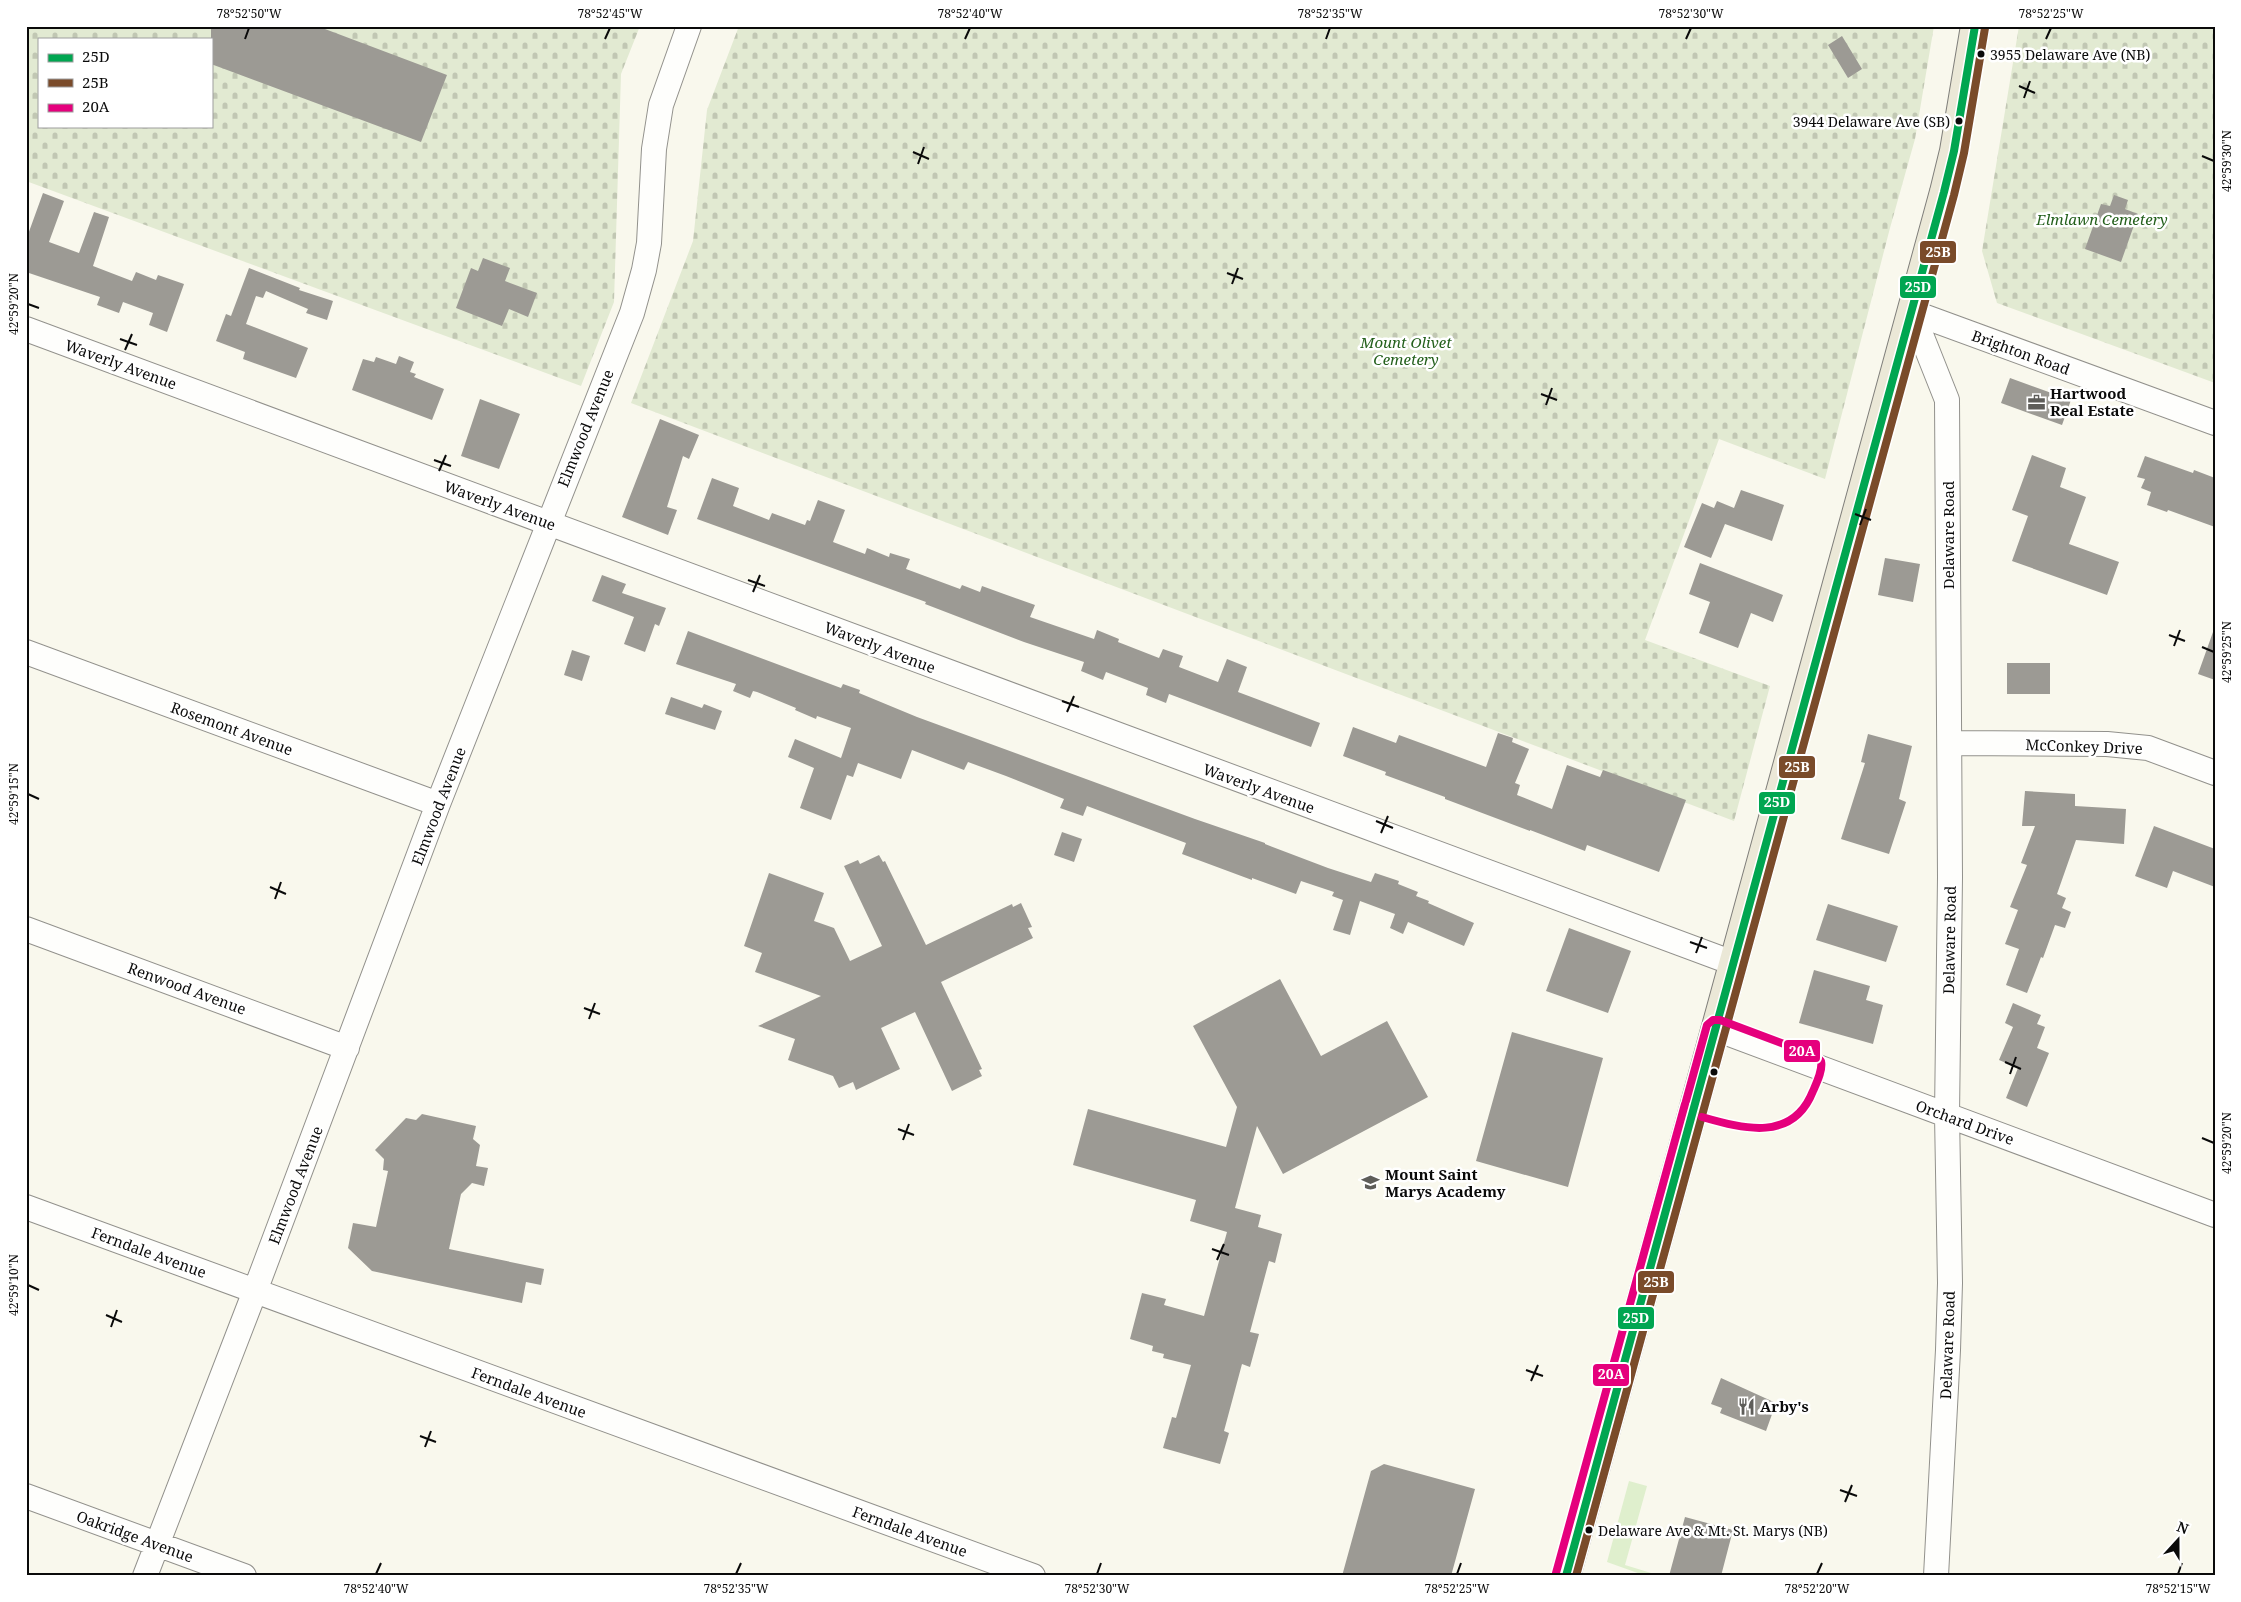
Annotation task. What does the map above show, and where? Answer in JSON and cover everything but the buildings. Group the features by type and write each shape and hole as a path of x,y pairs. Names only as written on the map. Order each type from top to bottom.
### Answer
{"main road":[{"path":"1566,1576 1843,557 1912,312 1954,151 1975,26"}],"street":[{"name":"Elmwood Avenue","path":"145,1576 255,1291 438,804 639,292 649,242 654,149 661,105 689,26"},
{"name":"Brighton Road","path":"1912,312 2215,423"},
{"name":"Delaware Road","path":"1912,312 1947,400 1950,743 1947,1116 1949,1312 1936,1576"},
{"name":"Waverly Avenue","path":"26,329 1734,963"},
{"name":"Rosemont Avenue","path":"26,652 438,804"},
{"name":"McConkey Drive","path":"1950,743 2107,744 2148,748 2215,773"},
{"name":"Renwood Avenue","path":"26,929 347,1048"},
{"name":"Orchard Drive","path":"1716,1029 2215,1215"},
{"name":"Ferndale Avenue","path":"26,1207 1033,1576"},
{"name":"Oakridge Avenue","path":"26,1496 244,1576"}],"green space":[{"path":"26,26 640,26 621,74 614,302 581,386 26,181"},
{"name":"Mount Olivet Cemetery","path":"739,26 1934,26 1915,139 1825,479 1719,439 1645,640 1770,686 1734,821 631,403 693,241 707,110"},
{"name":"Elmlawn Cemetery","path":"2019,26 2215,26 2215,383 1997,303 1982,251"},
{"path":"1629,1481 1647,1486 1625,1565 1661,1576 1646,1576 1607,1562"}],"transit line":[{"name":"25D","path":"1566,1576 1944,192 1954,151 1975,26"},
{"name":"25B","path":"1576,1576 1954,195 1964,153 1985,28"},
{"name":"20A","path":"1686,1101 1707,1025 1713,1020 1720,1020 1816,1056 1821,1061 1819,1076 1804,1107 1793,1118 1780,1125 1766,1128 1750,1127 1702,1117"},
{"name":"20A","path":"1556,1573 1685,1104"}],"place":[{"name":"3955 Delaware Ave (NB)","path":"1981,54"},
{"name":"3944 Delaware Ave (SB)","path":"1959,121"},
{"name":"Hartwood Real Estate","path":"2036,402"},
{"name":"Mount Saint Marys Academy","path":"1371,1183"},
{"name":"Arby's","path":"1746,1406"},
{"name":"Delaware Ave & Mt. St. Marys (NB)","path":"1589,1530"}]}
